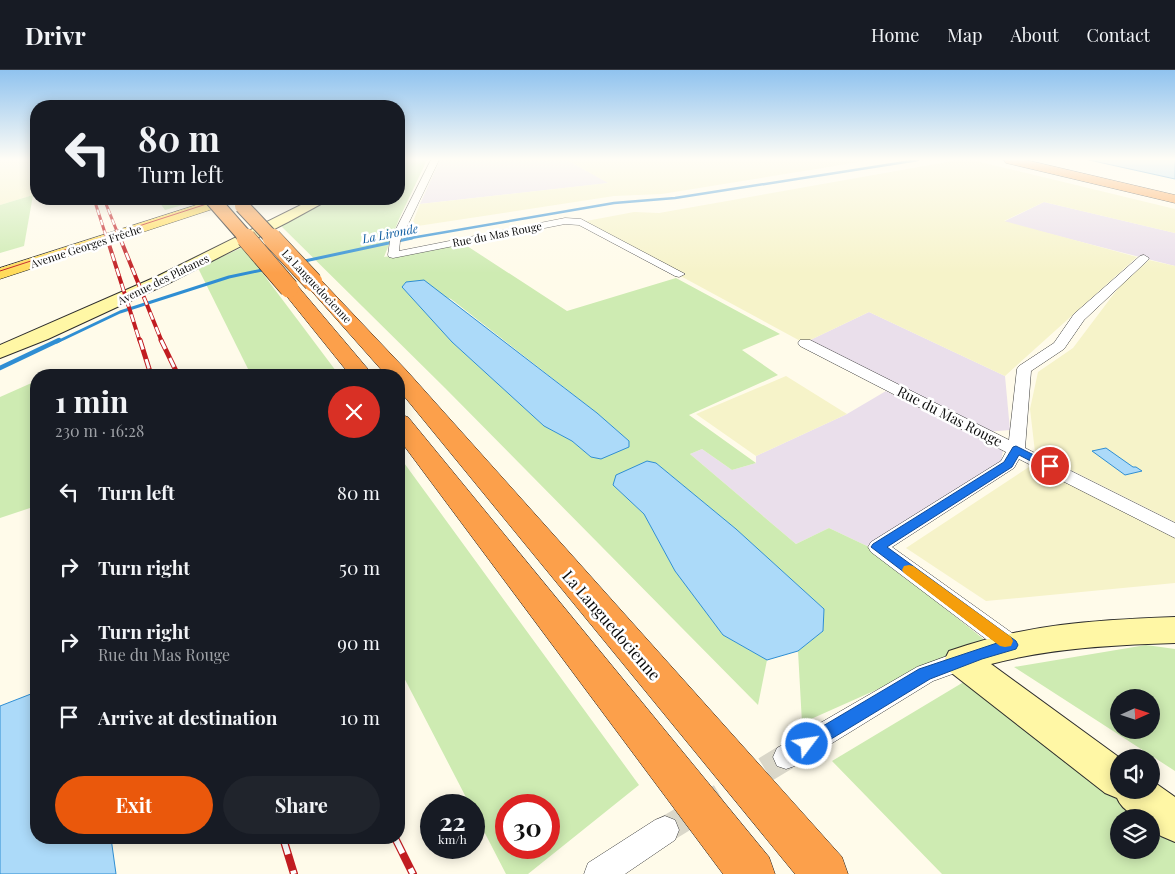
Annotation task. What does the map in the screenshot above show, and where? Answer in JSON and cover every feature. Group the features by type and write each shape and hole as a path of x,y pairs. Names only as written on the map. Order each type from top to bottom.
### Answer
{"highway":[{"name":"La Languedocienne","path":"217,205 357,369"},
{"name":"La Languedocienne","path":"241,205 392,369"},
{"name":"La Languedocienne","path":"405,384 825,874"},
{"path":"405,430 752,874"}],"main road":[{"name":"Avenue Georges Frêche","path":"0,266 189,205"},
{"name":"Avenue Georges Frêche","path":"0,274 211,205"}],"street":[{"name":"Rue du Mas Rouge","path":"416,198 395,241 393,255 458,241 573,221 581,222 679,274"},
{"name":"Avenue des Platanes","path":"0,352 45,334 172,275 311,205"},
{"path":"1011,645 878,547 1008,464 1016,449 1024,369 1059,346 1079,317 1144,258"},
{"name":"Rue du Mas Rouge","path":"805,342 1175,531"},
{"path":"786,757 924,674 961,661 1011,645 1081,634 1175,630"},
{"path":"961,661 1110,773"},
{"path":"1145,799 1175,822"},
{"path":"599,874 664,830"}],"shaded area":[{"path":"0,198 25,198 0,205"},
{"path":"423,198 478,198 420,204"},
{"path":"478,198 604,198 411,227 420,204"},
{"path":"746,198 1127,198 1175,209 1175,233 1044,202 1004,221 1137,257 1005,376 869,312 804,343 581,222 634,212 659,213"},
{"path":"1044,202 1175,233 1175,266 1003,222"},
{"path":"1149,260 1175,266 1175,522 1035,452 1030,409 1038,372 1073,348 1119,287"},
{"path":"869,312 1005,376 1010,430 986,432 804,343"},
{"path":"786,376 847,414 756,456 696,414"},
{"path":"886,391 1003,450 1001,463 867,546 829,528 796,544 690,454 702,449 732,470 756,463 756,456 847,414"},
{"path":"1035,463 1175,536 1175,583 986,601 906,548"}],"green space":[{"path":"30,198 31,205 24,246 0,253 0,205"},
{"path":"405,198 409,198 384,257 464,244 567,311 676,278 780,334 742,350 778,375 689,415 756,463 732,470 702,449 690,454 796,544 829,528 867,546 986,641 802,723 798,651 823,631 824,609 736,529 656,463 613,485 644,514 675,571 723,635 767,660 758,705 445,388 280,225 317,205 405,205","holes":["406,282 451,299 597,413 629,441 591,457 572,441 544,426 452,342 402,287"]},
{"path":"161,205 182,205 165,210"},
{"path":"243,247 334,369 248,369 198,268"},
{"path":"30,384 30,508 0,518 0,397"},
{"path":"405,464 639,785 560,848 560,794 495,794 495,853 485,833 485,794 464,794 405,680"},
{"path":"1146,645 1175,649 1175,771 1160,761 1160,749 1141,749 1125,739 1160,739 1160,689 1110,689 1110,729 1014,667"},
{"path":"972,677 1110,784 1110,799 1129,799 1142,809 1110,809 1110,859 1160,859 1160,823 1175,835 1175,874 942,874 832,761"},
{"path":"498,859 547,859 528,874 506,874"}],"water":[{"path":"424,280 597,413 629,441 629,447 601,459 591,457 572,441 544,426 452,342 402,287 406,282"},
{"path":"1106,448 1142,471 1125,475 1092,451"},
{"path":"647,461 656,463 736,529 824,609 823,631 798,651 767,660 723,635 675,571 644,514 613,485 616,475"},
{"path":"30,694 30,844 112,844 116,874 0,874 0,706"}],"waterway":[{"name":"La Lironde","path":"405,239 614,203 678,198"},
{"name":"La Lironde","path":"300,262 412,238"},
{"name":"La Lironde","path":"57,342 120,312 229,277 267,269"},
{"name":"La Lironde","path":"0,368 59,340"}],"tunnel":[{"path":"665,830 786,757"}],"tram line":[{"path":"0,271 204,205"}],"railway":[{"path":"96,205 107,239"},
{"path":"106,205 120,239"},
{"path":"107,238 140,342"},
{"path":"120,238 162,342"},
{"path":"140,340 149,369"},
{"path":"161,340 175,369"},
{"path":"285,844 294,874"},
{"path":"398,844 413,874"}],"slow traffic":[{"path":"909,570 1005,641"}],"route":[{"path":"807,744 924,674 980,653 1011,645 878,547 1008,464 1016,449 1050,466"}]}
